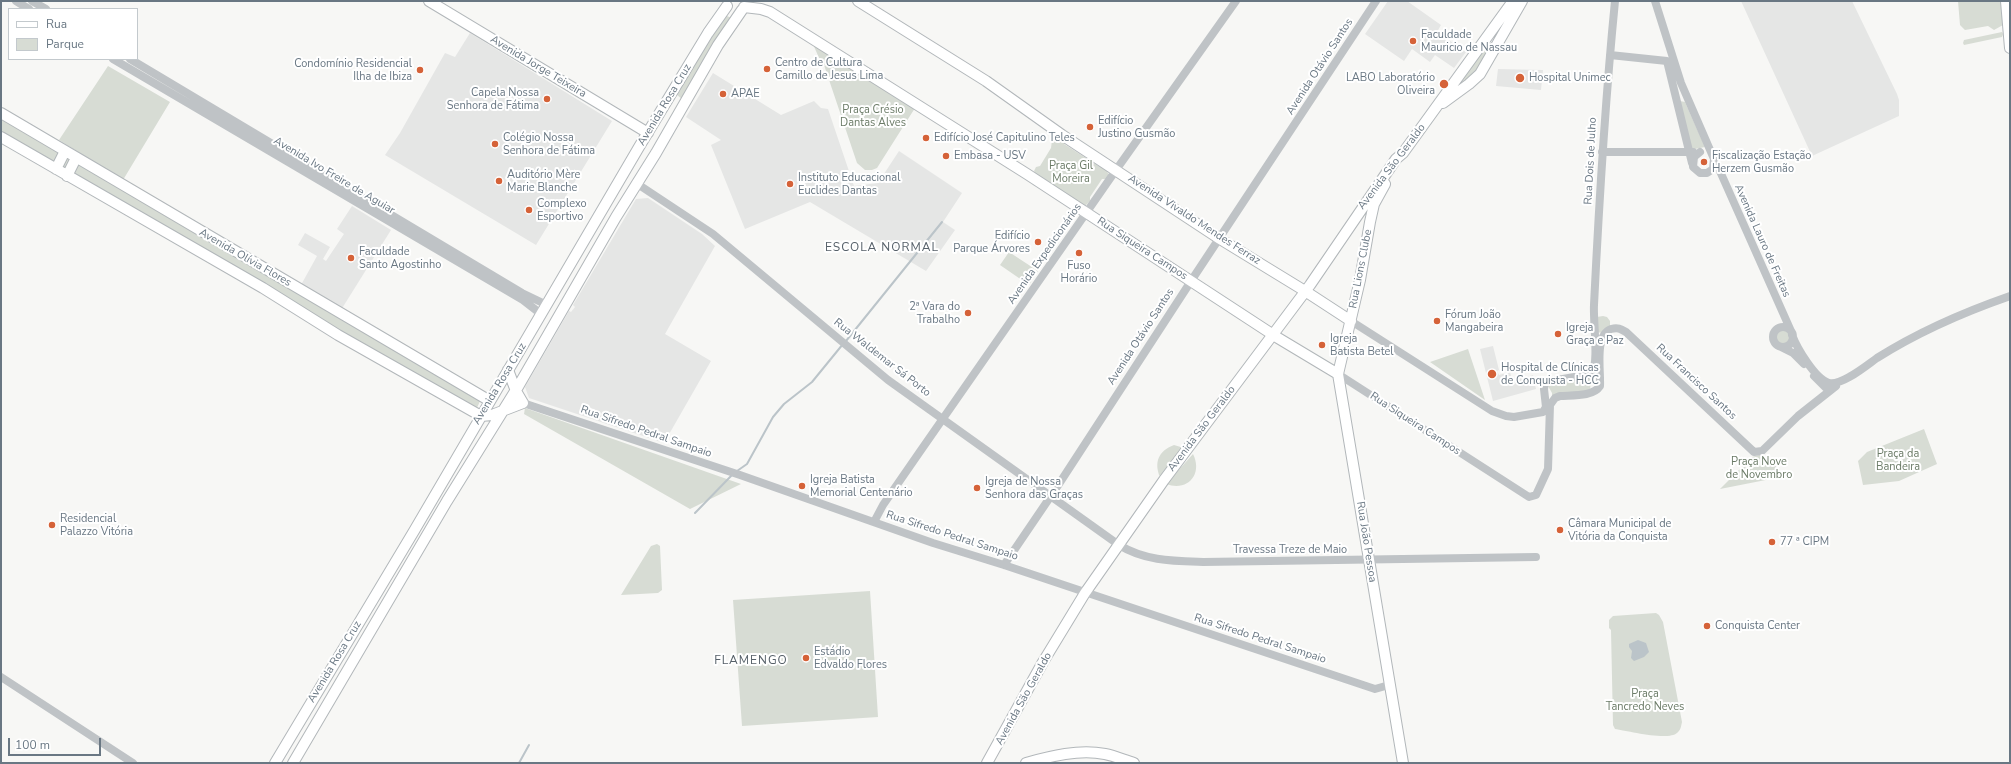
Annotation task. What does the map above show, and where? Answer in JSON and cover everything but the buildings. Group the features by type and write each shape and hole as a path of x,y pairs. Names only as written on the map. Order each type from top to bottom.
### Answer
{"main road":[{"name":"Avenida Jorge Teixeira","path":"429,1 648,133"},
{"name":"Avenida Vivaldo Mendes Ferraz","path":"858,1 986,81 1055,131 1220,239 1351,321"},
{"name":"Avenida São Geraldo","path":"987,763 1043,662 1085,593 1272,334 1305,291 1396,159 1404,153 1513,1"},
{"name":"Avenida São Geraldo","path":"1436,108 1480,74 1522,1"},
{"path":"2006,1 2010,48"},
{"name":"Avenida Rosa Cruz","path":"488,405 726,2 733,12 744,6"},
{"name":"Avenida Rosa Cruz","path":"293,763 412,562 516,391 575,287 636,183 683,107 718,45 744,6"},
{"name":"Rua Siqueira Campos","path":"744,6 770,12 1087,213 1272,334 1338,374"},
{"path":"668,99 674,97 679,98 682,101 683,107"},
{"name":"Avenida Olívia Flores","path":"1,114 488,405"},
{"name":"Avenida Olívia Flores","path":"1,137 263,288 338,335 481,416"},
{"path":"56,169 65,151"},
{"name":"Rua Lions Clube","path":"1351,321 1370,222 1380,193 1400,162 1404,153"},
{"path":"67,176 76,158"},
{"path":"1357,214 1360,223 1370,222"},
{"path":"562,280 567,288 575,287"},
{"name":"Rua João Pessoa","path":"1351,321 1338,374 1403,763"},
{"path":"488,405 504,410 523,403 516,391 508,370"},
{"path":"481,416 488,405"},
{"path":"488,405 493,429"},
{"name":"Avenida Rosa Cruz","path":"275,762 401,553 481,416"},
{"path":"401,553 408,553 412,562"},
{"path":"331,668 335,676 345,675"},
{"path":"1026,763 1062,754 1080,753 1103,754 1134,763"},
{"path":"275,762 283,760 287,763"}],"street":[{"path":"16,1 27,8"},
{"path":"32,1 44,8"},
{"name":"Avenida Expedicionários","path":"874,522 883,505 1116,170 1236,1"},
{"name":"Avenida Otávio Santos","path":"1004,565 1051,496 1376,1"},
{"name":"Rua Dois de Julho","path":"1538,414 1545,410 1546,407 1544,389 1545,383 1589,376 1593,373 1593,324 1602,152 1615,1"},
{"name":"Avenida Lauro de Freitas","path":"1655,1 1681,83 1791,333 1805,358 1814,370 1827,382 1834,383 1844,380"},
{"path":"1602,152 1690,152 1700,152 1706,151 1714,159 1713,169 1703,173 1696,171 1692,163 1690,152 1669,65 1665,60 1610,54"},
{"name":"Avenida Ivo Freire de Aguiar","path":"115,60 469,265"},
{"name":"Avenida Ivo Freire de Aguiar","path":"132,60 544,310"},
{"path":"1692,163 1694,157 1700,152"},
{"name":"Rua Waldemar Sá Porto","path":"636,183 713,234 888,380 1119,545"},
{"path":"1779,346 1789,344 1791,333 1782,327 1774,332 1774,340 1779,346 1793,353 1800,359 1821,385 1826,388 1836,386 1892,348 1927,330 2010,296"},
{"name":"Avenida Vivaldo Mendes Ferraz","path":"1351,321 1495,413 1506,416 1538,414"},
{"name":"Rua Francisco Santos","path":"1550,421 1550,405 1554,400 1560,396 1592,393 1600,386 1600,345 1604,335 1612,329 1621,329 1626,332 1754,452 1760,452 1798,416 1836,386"},
{"name":"Rua Siqueira Campos","path":"1338,374 1526,496 1536,495 1548,468 1550,421"},
{"name":"Rua Sifredo Pedral Sampaio","path":"523,403 740,475 933,543 1004,565 1375,689 1392,699"},
{"path":"1538,414 1547,416 1550,421"},
{"name":"Travessa Treze de Maio","path":"1119,545 1134,553 1172,561 1369,560 1536,556"},
{"path":"1,677 133,763"},
{"path":"1375,689 1389,685"}],"shaded area":[{"name":"Faculdade Mauricio de Nassau","path":"1388,1 1407,1 1441,25 1437,32 1466,52 1454,68 1435,55 1430,62 1412,49 1404,61 1365,34"},
{"path":"1741,1 1852,1 1897,94 1899,100 1899,116 1812,156"},
{"name":"Colégio Nossa Senhora de Fátima","path":"470,33 612,121 536,245 385,155 400,133 445,53 455,57"},
{"name":"Hospital Unimec","path":"1498,69 1543,70 1541,90 1496,86"},
{"name":"Instituto Educacional Euclides Dantas","path":"713,73 781,115 814,101 821,108 828,109 854,186 878,183 899,151 962,193 943,222 955,230 926,271 810,202 745,229 711,145 721,140 686,117"},
{"path":"648,198 702,234 715,246 665,334 711,361 664,443 529,398 525,387 569,311 571,312 575,307 573,305 636,199"},
{"name":"Faculdade Santo Agostinho","path":"352,206 391,230 341,310 301,285 317,256 298,245 305,233 330,247 323,259 326,261 344,234 337,229"},
{"name":"Hospital de Clínicas de Conquista - HCC","path":"1493,346 1499,375 1510,372 1512,381 1533,375 1536,389 1493,401 1480,349"},
{"path":"1638,640 1646,643 1649,652 1644,657 1634,661 1631,658 1632,651 1629,644"}],"green space":[{"path":"1958,1 2003,1 2003,25 1994,30 1988,26 1965,30 1960,25"},
{"path":"725,13 727,16 734,19 683,100 676,94"},
{"path":"2002,32 2002,37 1964,45 1963,43 1964,40"},
{"name":"Praça Crésio Dantas Alves","path":"812,42 915,108 877,168 865,170 857,163 823,62 820,60"},
{"path":"1483,43 1498,43 1486,65 1453,92"},
{"path":"108,66 170,102 123,180 59,140"},
{"path":"1680,101 1685,102 1705,147 1690,150"},
{"path":"1,114 481,399 476,410 1,135"},
{"name":"Praça Gil Moreira","path":"1060,139 1064,142 1064,144 1100,167 1104,166 1109,175 1106,179 1102,179 1090,197 1090,201 1084,207 1078,201 1036,175 1034,171 1036,167 1040,166 1051,148 1052,140"},
{"path":"1009,252 1038,271 1029,285 1000,265"},
{"path":"1597,317 1607,317 1610,321 1610,328 1602,333 1597,332"},
{"path":"1782,328 1788,331 1791,337 1788,343 1782,346 1776,343 1773,337 1776,331"},
{"path":"1468,349 1485,400 1430,362"},
{"path":"1591,376 1590,392 1552,401 1552,393 1547,384"},
{"path":"525,408 741,484 690,509 524,414"},
{"name":"Praça da Bandeira","path":"1924,429 1937,464 1899,481 1863,485 1858,461 1867,452"},
{"path":"1174,445 1184,448 1160,477 1157,467 1159,458 1164,451"},
{"path":"1193,454 1196,461 1196,468 1192,480 1181,486 1166,484"},
{"name":"Praça Nove de Novembro","path":"1763,454 1786,476 1720,489 1752,457"},
{"path":"657,544 660,546 662,590 658,593 621,595 651,546"},
{"name":"Estádio Edvaldo Flores","path":"870,591 878,717 742,726 733,600"},
{"name":"Praça Tancredo Neves","path":"1656,613 1663,622 1682,722 1677,733 1665,736 1648,735 1615,729 1613,725 1611,630 1609,628 1609,620 1613,616"}],"waterway":[{"path":"846,341 942,222"},
{"path":"737,471 747,464 773,417 784,404 812,382 843,344"},
{"path":"695,513 732,475"},
{"path":"519,763 529,745"}],"place":[{"name":"Faculdade Mauricio de Nassau","path":"1413,41"},
{"name":"Centro de Cultura Camillo de Jesus Lima","path":"767,69"},
{"name":"Condomínio Residencial Ilha de Ibiza","path":"420,70"},
{"name":"Hospital Unimec","path":"1520,78"},
{"name":"LABO Laboratório Oliveira","path":"1444,84"},
{"name":"APAE","path":"723,94"},
{"name":"Capela Nossa Senhora de Fátima","path":"547,99"},
{"name":"Edifício Justino Gusmão","path":"1090,127"},
{"name":"Edifício José Capitulino Teles","path":"926,138"},
{"name":"Colégio Nossa Senhora de Fátima","path":"495,144"},
{"name":"Embasa - USV","path":"946,156"},
{"name":"Fiscalização Estação Herzem Gusmão","path":"1704,162"},
{"name":"Auditório Mère Marie Blanche","path":"499,181"},
{"name":"Instituto Educacional Euclides Dantas","path":"790,184"},
{"name":"Complexo Esportivo","path":"529,210"},
{"name":"Edifício Parque Árvores","path":"1038,242"},
{"name":"Fuso Horário","path":"1079,253"},
{"name":"Faculdade Santo Agostinho","path":"351,258"},
{"name":"2ª Vara do Trabalho","path":"968,313"},
{"name":"Fórum João Mangabeira","path":"1437,321"},
{"name":"Igreja Graça e Paz","path":"1558,334"},
{"name":"Igreja Batista Betel","path":"1322,345"},
{"name":"Hospital de Clínicas de Conquista - HCC","path":"1492,374"},
{"name":"Igreja Batista Memorial Centenário","path":"802,486"},
{"name":"Igreja de Nossa Senhora das Graças","path":"977,488"},
{"name":"Residencial Palazzo Vitória","path":"52,525"},
{"name":"Câmara Municipal de Vitória da Conquista","path":"1560,530"},
{"name":"77 ª CIPM","path":"1772,542"},
{"name":"Conquista Center","path":"1707,626"},
{"name":"Estádio Edvaldo Flores","path":"806,658"}],"district":[{"name":"ESCOLA NORMAL","path":"882,248"},
{"name":"FLAMENGO","path":"751,661"}]}
